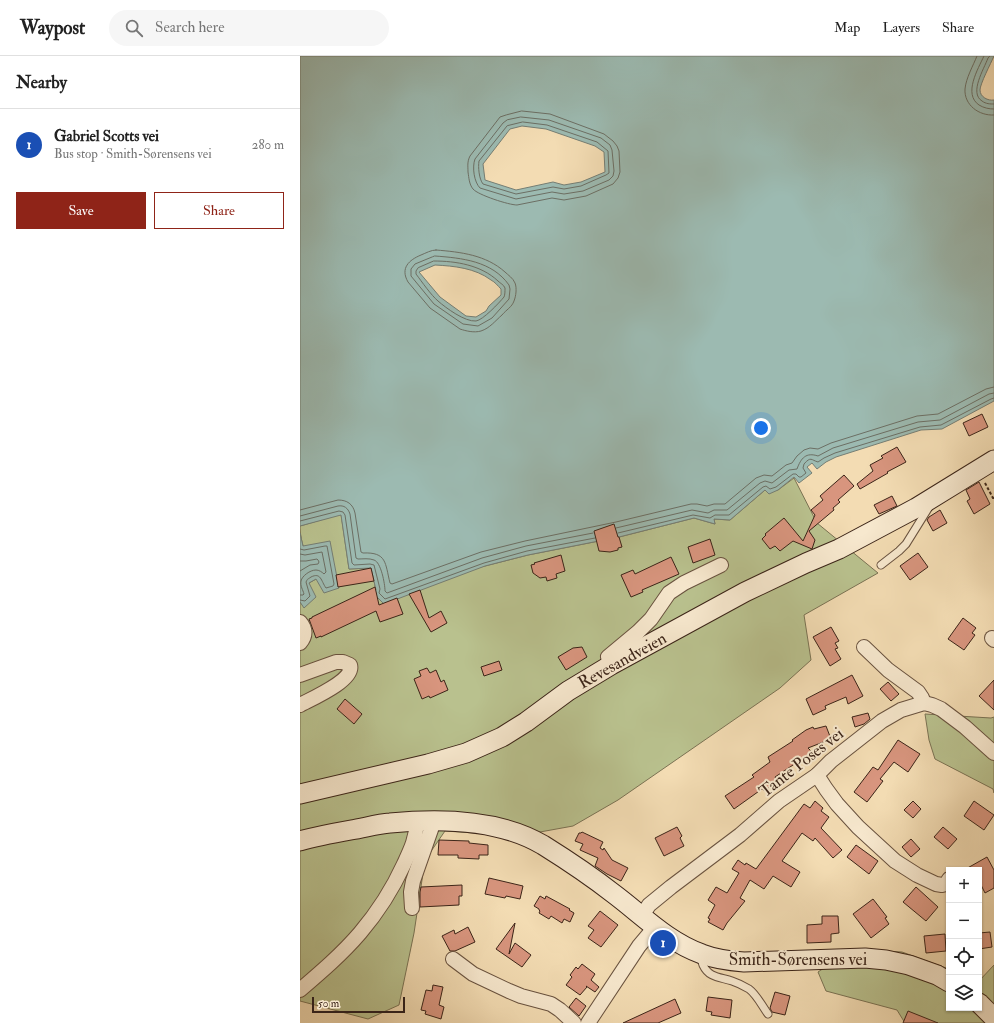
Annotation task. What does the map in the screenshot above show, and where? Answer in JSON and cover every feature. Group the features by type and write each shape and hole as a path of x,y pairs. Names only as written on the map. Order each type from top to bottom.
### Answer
{"main road":[{"name":"Revesandveien","path":"300,794 428,764 466,753 502,737 526,722 568,691 611,665 745,592 839,549 916,508 994,460"},
{"name":"Smith-Sørensens vei","path":"300,841 316,836 389,823 426,821 472,823 489,826 534,839 613,893 648,922 681,944 701,954 744,962 865,958 886,960 909,965 937,975 946,980"},
{"path":"982,1007 994,1018"}],"street":[{"path":"611,665 608,657 651,619 669,594 684,583 721,565"},
{"path":"300,622 304,627 305,633 300,643"},
{"path":"864,648 888,670 918,692 924,703 940,709 965,727 994,753"},
{"path":"300,675 336,662 343,662 350,665 351,668 350,673 340,682 300,705"},
{"name":"Tante Poses vei","path":"588,1023 638,946 648,922 649,905 740,835 779,801 817,774 831,761 882,721 901,710 924,703"},
{"path":"817,774 837,804 858,827 895,861 917,875 936,884 946,884"},
{"path":"412,908 411,892 426,821"},
{"path":"300,990 332,962 360,933 384,900 398,877 417,832 426,821"},
{"path":"453,959 473,974 509,991 521,996 551,1004 574,1023"}],"lane":[{"name":"Revesandveien","path":"881,565 906,544 936,496"},
{"path":"701,954 701,960 708,973 713,976 738,983 749,989 758,998 768,1014"}],"green space":[{"path":"794,478 817,523 878,573 804,615 811,660 780,688 618,800 573,826 518,836 445,831 425,860 414,933 399,1005 368,1019 300,1001 300,602 304,607 309,583 316,579 303,547 300,526 341,514 349,569 371,568 376,590 372,591 528,555 619,537 694,518 715,524 714,519 730,520 765,490 778,490"},
{"path":"925,714 994,717 994,793 993,789 935,759 929,740"},
{"path":"853,949 902,952 946,968 946,1011 982,1011 982,978 994,965 994,1023 905,1023 897,1010 826,991 818,972"}],"water":[{"path":"300,56 994,56 980,87 980,92 985,98 994,100 994,401 942,429 921,430 836,457 817,469 812,463 807,467 812,473 799,483 794,477 778,490 769,494 765,490 730,520 714,519 715,524 694,518 619,537 528,555 485,566 384,604 371,591 376,590 371,568 349,569 341,515 300,526","holes":["522,126 546,129 595,146 604,152 605,172 581,182 564,185 553,182 516,190 485,180 483,164 510,129","435,265 471,270 485,276 501,289 501,295 489,306 486,311 476,317 466,316 440,297 419,272"]},
{"path":"300,533 303,546 330,541 339,588 324,593 316,579 309,583 316,597 304,608 300,602"}],"building":[{"path":"982,414 988,427 969,436 963,423"},
{"path":"897,447 906,462 860,489 857,484 873,471 870,465 883,458 881,456"},
{"path":"844,475 854,486 838,500 840,502 833,508 834,510 809,531 815,540 812,549 793,541 780,551 775,546 770,549 762,539 766,535 765,534 784,518 803,541 815,515 811,510 823,500 820,496"},
{"path":"979,482 990,504 974,514 967,501 970,499 966,490"},
{"path":"892,496 897,506 879,514 874,505"},
{"path":"940,510 947,523 933,531 927,520"},
{"path":"614,524 622,547 618,548 618,550 610,552 599,551 594,531"},
{"path":"710,539 715,555 693,563 688,547"},
{"path":"918,553 928,567 910,580 900,566"},
{"path":"561,555 565,571 556,574 557,578 547,581 546,577 540,578 533,573 531,565 535,564 534,563"},
{"path":"671,557 679,574 642,590 643,592 631,597 621,575 633,570 635,574"},
{"path":"371,568 374,581 338,587 336,575"},
{"path":"375,587 379,605 397,598 403,614 380,622 376,611 316,638 309,619"},
{"path":"420,590 429,618 441,611 447,623 431,632 409,594"},
{"path":"963,618 976,628 972,633 975,635 964,650 948,639"},
{"path":"831,627 839,641 835,643 838,648 835,649 841,659 830,666 813,637"},
{"path":"582,647 587,657 566,670 558,657 573,648"},
{"path":"499,661 502,670 484,676 481,667"},
{"path":"427,668 430,673 436,670 441,682 444,680 448,690 430,698 429,696 422,699 414,679 421,676 419,671"},
{"path":"852,675 863,696 848,704 846,697 825,706 826,709 813,715 806,699"},
{"path":"994,680 994,710 979,696"},
{"path":"888,682 899,694 891,701 880,689"},
{"path":"345,699 362,714 354,724 337,709"},
{"path":"868,713 870,719 864,724 855,727 852,717"},
{"path":"826,726 831,739 808,748 812,752 775,777 778,782 764,791 762,789 734,809 725,796 754,777 752,775 770,762 768,757 793,741 792,740 806,730 813,727 814,729"},
{"path":"898,740 920,754 908,772 894,762 880,779 883,781 867,802 854,792 873,767 878,770"},
{"path":"815,801 823,808 821,811 829,817 821,828 842,850 833,858 815,838 813,841 802,833 782,861 800,872 791,887 773,876 764,889 750,880 740,898 745,901 723,930 708,922 710,919 708,918 715,905 708,900 716,887 727,893 739,873 732,869 738,860 745,865 746,863 756,869 804,804 810,808"},
{"path":"913,801 921,809 913,818 904,810"},
{"path":"974,801 994,815 984,830 964,816"},
{"path":"677,827 682,836 680,838 684,846 664,856 655,838"},
{"path":"943,827 957,839 948,849 934,837"},
{"path":"582,832 603,842 600,848 603,850 604,848 612,860 628,868 621,881 595,866 598,858 580,850 583,844 575,841 579,833"},
{"path":"911,839 920,849 911,857 902,847"},
{"path":"439,840 469,841 469,843 488,845 488,855 479,855 479,859 458,858 458,855 438,855"},
{"path":"856,845 878,861 869,874 847,857"},
{"path":"987,857 994,870 994,888 985,893 982,887 982,867 969,867"},
{"path":"489,878 523,886 520,899 485,894"},
{"path":"462,885 462,896 459,896 459,905 420,907 421,887"},
{"path":"916,887 938,907 926,921 903,902"},
{"path":"540,896 545,899 546,896 570,909 569,910 574,913 570,922 564,919 562,923 551,916 549,919 539,913 539,909 534,906"},
{"path":"873,899 887,917 885,918 889,924 871,938 853,914"},
{"path":"600,911 618,925 601,947 588,938 594,930 588,926"},
{"path":"822,916 838,916 839,933 831,934 831,942 807,943 807,925 822,924"},
{"path":"515,923 509,954 515,943 531,955 522,967 496,949"},
{"path":"468,927 475,942 455,951 450,951 442,936 454,930 455,934"},
{"path":"990,932 992,947 982,949 982,933"},
{"path":"945,934 946,951 926,953 924,936"},
{"path":"582,964 595,974 591,980 599,987 595,992 586,986 587,987 580,995 566,985 572,977 570,975 576,967 578,969"},
{"path":"433,985 443,987 439,1005 444,1007 441,1019 425,1014 426,1011 421,1010 426,990 432,991"},
{"path":"775,992 790,996 785,1015 772,1012 770,1008"},
{"path":"708,997 732,1000 730,1018 711,1015 712,1012 706,1011"},
{"path":"576,998 586,1006 579,1016 569,1007"},
{"path":"675,999 681,1013 658,1023 623,1023"},
{"path":"908,1011 938,1023 903,1023"}],"place":[{"name":"Gabriel Scotts vei","path":"663,943"}]}
